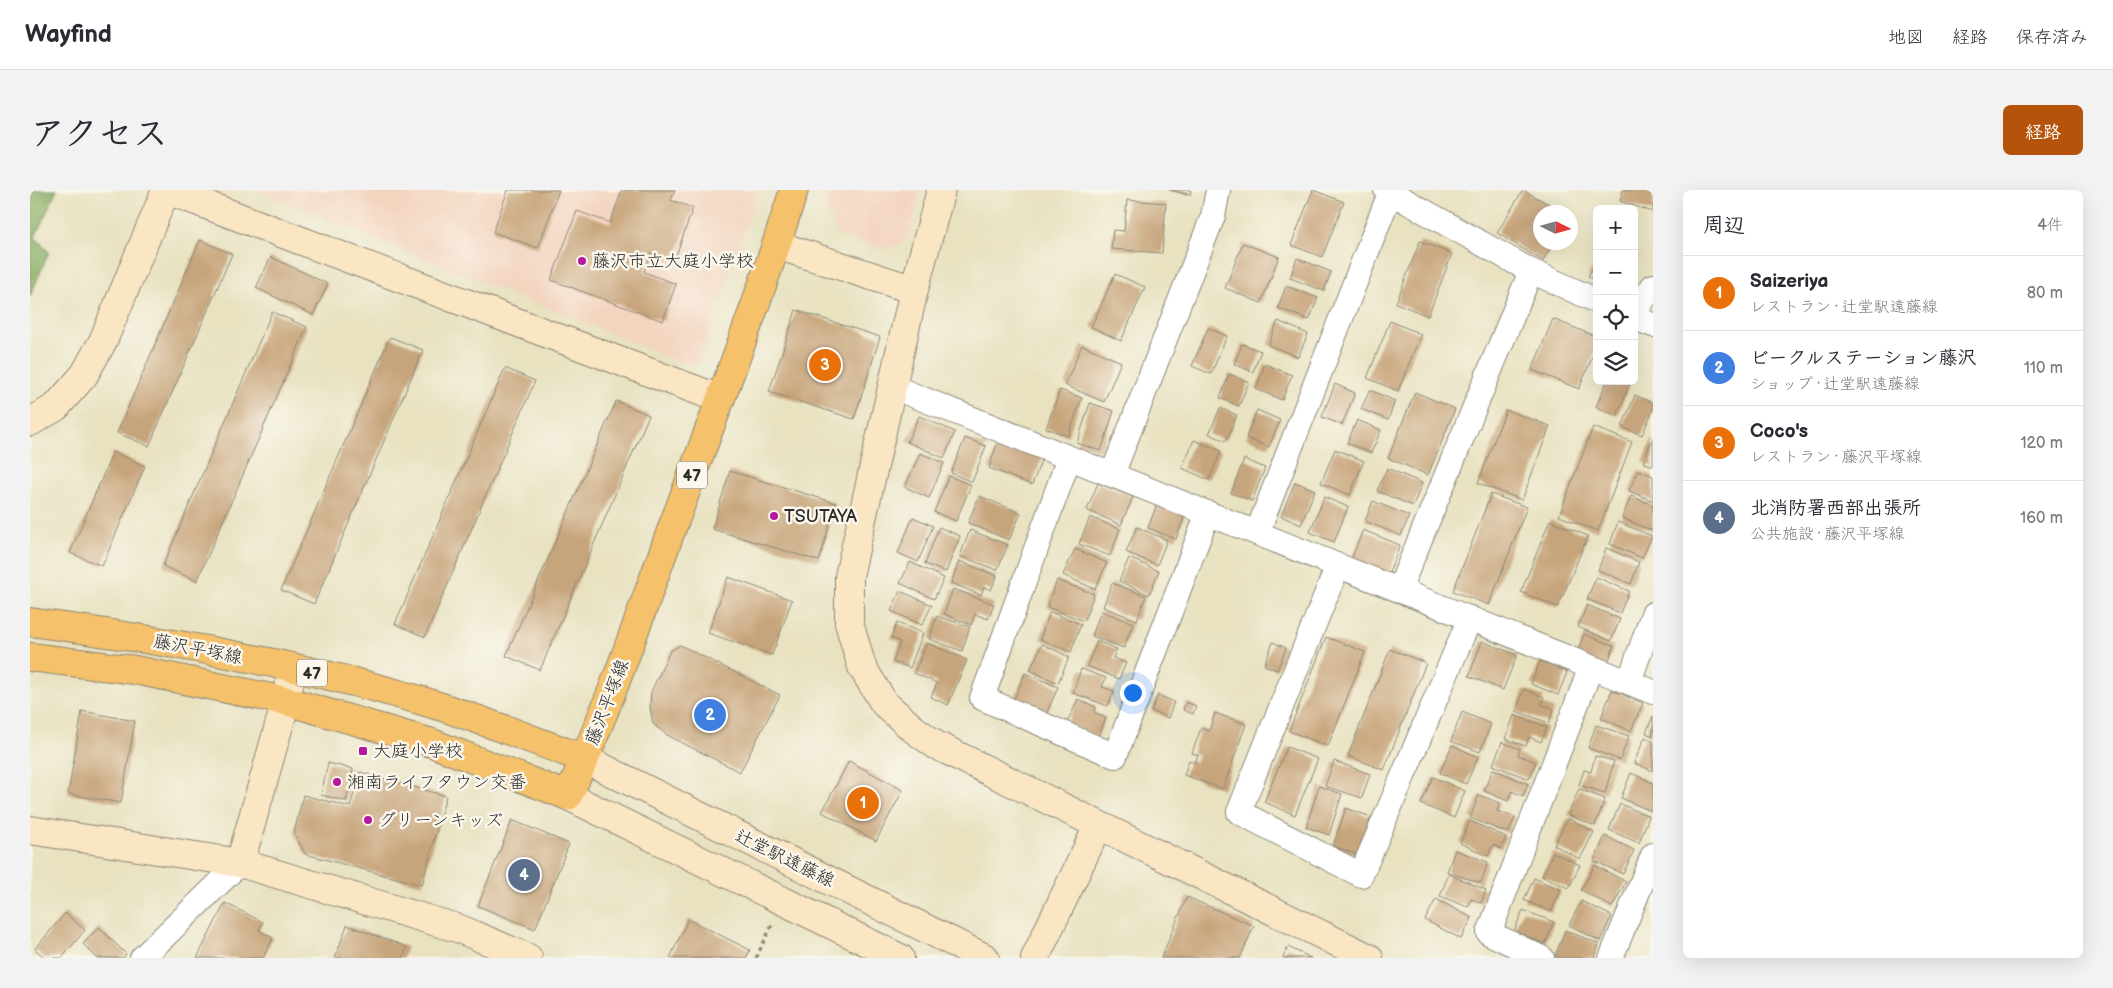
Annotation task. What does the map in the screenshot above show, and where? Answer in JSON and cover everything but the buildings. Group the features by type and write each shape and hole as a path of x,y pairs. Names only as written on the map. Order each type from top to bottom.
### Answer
{"main road":[{"name":"藤沢平塚線","path":"30,622 140,637 292,668 442,707 585,759 777,245 794,190"},
{"name":"藤沢平塚線","path":"30,657 135,670 286,701 432,743 568,796"},
{"name":"47","path":"568,796 585,759"}],"street":[{"path":"30,422 56,406 84,375 103,341 166,190 720,399"},
{"path":"941,190 914,290 849,576 849,623 862,667 884,703 912,728 936,745 1369,958"},
{"path":"1112,475 1213,216 1218,190"},
{"path":"1257,533 1388,191 1532,271 1593,299"},
{"path":"777,245 914,290"},
{"path":"1399,590 1532,271"},
{"path":"1638,308 1653,286"},
{"path":"1638,319 1653,325"},
{"path":"893,387 1653,692"},
{"path":"1069,458 982,698 1115,756 1208,513"},
{"path":"1338,565 1239,812 1361,875 1470,618"},
{"path":"1629,682 1653,614"},
{"path":"1542,958 1489,932 1591,667"},
{"path":"142,958 240,863 286,701 292,668"},
{"name":"辻堂駅遠藤線","path":"585,759 985,958"},
{"path":"568,796 900,958"},
{"path":"1035,958 1098,826"},
{"path":"30,830 240,863 460,929 528,958"},
{"path":"1611,958 1653,855"}],"path":[{"path":"756,958 772,924"}],"shaded area":[{"name":"藤沢市立大庭小学校","path":"255,190 759,190 698,362 686,364"},
{"path":"831,190 920,190 908,239 887,250 840,236 826,207"}],"green space":[{"path":"30,190 57,190 35,237 49,252 30,297"}],"place":[{"name":"藤沢市立大庭小学校","path":"582,261"},
{"name":"Coco's","path":"825,365"},
{"name":"TSUTAYA","path":"774,516"},
{"name":"ビークルステーション藤沢","path":"710,715"},
{"name":"大庭小学校","path":"363,751"},
{"name":"湘南ライフタウン交番","path":"337,782"},
{"name":"Saizeriya","path":"863,803"},
{"name":"グリーンキッズ","path":"368,820"},
{"name":"北消防署西部出張所","path":"524,875"}]}
